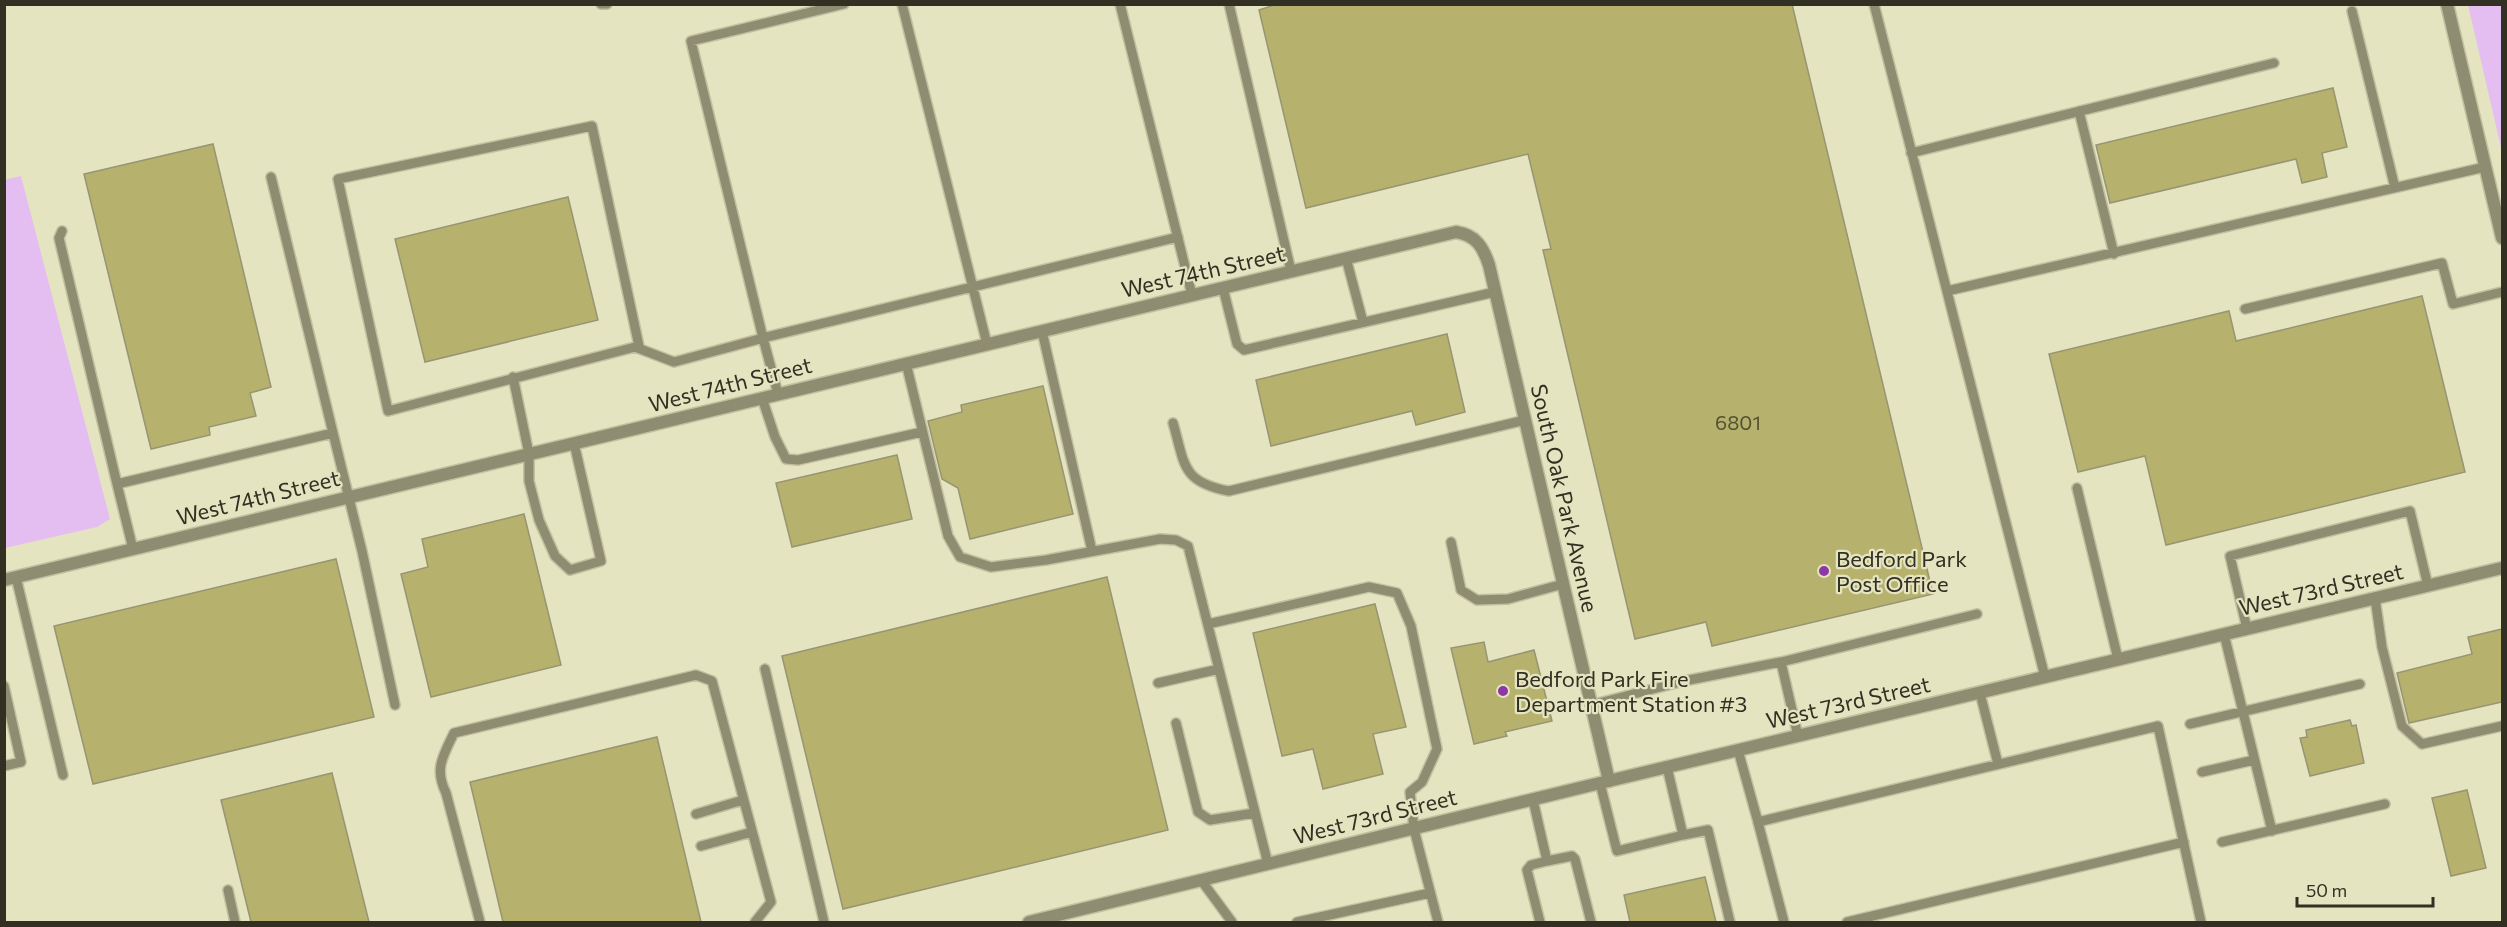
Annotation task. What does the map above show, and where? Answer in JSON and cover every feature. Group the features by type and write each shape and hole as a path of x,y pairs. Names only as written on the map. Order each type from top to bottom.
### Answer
{"street":[{"path":"2447,4 2502,238"},
{"name":"West 74th Street","path":"10,578 1444,234 1466,233"},
{"name":"South Oak Park Avenue","path":"1466,233 1484,249 1495,292 1591,705 1605,782"},
{"name":"West 73rd Street","path":"1029,922 1056,919 1201,880 2502,568"}],"lane":[{"path":"601,4 607,4"},
{"path":"778,394 691,41 844,4"},
{"path":"902,4 987,344"},
{"path":"1120,4 1192,295"},
{"path":"1229,4 1291,271"},
{"path":"1874,4 2045,677"},
{"path":"2352,10 2395,188"},
{"path":"1911,153 2274,63"},
{"path":"2079,111 2114,254"},
{"path":"592,126 639,346 513,377 388,411 338,179 592,126"},
{"path":"1947,291 2486,167"},
{"path":"271,177 349,497 395,705"},
{"path":"62,231 59,238 133,549"},
{"path":"635,346 674,362 763,338 1178,237"},
{"path":"1346,258 1363,322"},
{"path":"2245,309 2442,262 2453,304 2502,292"},
{"path":"1222,288 1237,344 1244,350 1495,292"},
{"path":"1042,331 1092,551"},
{"path":"906,363 948,536 960,557 991,567 1046,560 1160,539 1176,540 1188,546 1268,864"},
{"path":"513,377 530,454 529,481 539,520 555,556 570,570 602,561 574,443"},
{"path":"762,398 775,437 786,459 798,460 922,432"},
{"path":"1173,423 1188,471 1196,481 1212,488 1229,491 1525,420"},
{"path":"117,484 333,432"},
{"path":"2077,488 2118,659"},
{"path":"2247,629 2230,556 2410,511 2427,586"},
{"path":"1451,542 1461,590 1477,600 1508,599 1563,584"},
{"path":"10,578 63,775"},
{"path":"1208,624 1369,587 1397,593 1411,626 1437,748 1422,782 1410,792 1414,829 1438,922"},
{"path":"2375,598 2382,647 2402,726 2422,744 2502,726"},
{"path":"1591,705 1684,681 1781,662 1977,614"},
{"path":"2224,634 2272,831"},
{"path":"1781,662 1798,736"},
{"path":"765,669 824,922"},
{"path":"1158,683 1219,669"},
{"path":"480,922 446,793 439,779 443,757 454,733 696,675 712,681 771,902 755,922"},
{"path":"2190,724 2360,684"},
{"path":"4,686 21,762 4,765"},
{"path":"1980,693 1998,764"},
{"path":"1176,723 1198,812 1210,820 1255,813"},
{"path":"1758,822 2158,726 2201,922"},
{"path":"1738,750 1784,922"},
{"path":"2202,772 2254,760"},
{"path":"1667,767 1683,835"},
{"path":"1605,782 1617,851 1708,830 1730,922"},
{"path":"1533,800 1547,861"},
{"path":"696,814 744,801"},
{"path":"2222,842 2385,804"},
{"path":"701,846 752,832"},
{"path":"1847,922 2184,842"},
{"path":"1540,922 1527,870 1531,865 1572,856 1575,859 1591,922"},
{"path":"1201,880 1232,922"},
{"path":"228,890 236,922"},
{"path":"1297,922 1430,893"}],"shaded area":[{"path":"2468,5 2502,5 2502,152"},
{"path":"21,176 110,519 97,527 5,548 4,180"}],"building":[{"path":"1277,4 1792,4 1933,594 1712,646 1706,622 1635,639 1543,250 1551,249 1528,154 1306,208 1259,10"},
{"path":"2333,88 2347,147 2322,153 2327,177 2302,183 2296,159 2110,203 2096,145"},
{"path":"213,144 271,387 250,393 256,416 209,427 210,435 151,449 84,174"},
{"path":"568,197 598,320 425,362 395,239"},
{"path":"2422,296 2465,472 2166,545 2145,456 2078,472 2049,354 2229,311 2236,341"},
{"path":"1447,334 1465,412 1416,425 1412,411 1271,446 1256,380"},
{"path":"1043,386 1073,514 970,539 958,488 942,479 928,421 962,412 961,405"},
{"path":"897,455 912,519 792,547 776,483"},
{"path":"524,514 561,665 431,697 401,574 428,567 422,539"},
{"path":"336,559 374,717 93,784 54,626"},
{"path":"1107,577 1168,830 843,909 782,656"},
{"path":"1375,604 1406,727 1373,734 1383,774 1323,789 1313,749 1282,756 1253,633"},
{"path":"2502,629 2502,702 2409,723 2397,673 2472,654 2468,637"},
{"name":"Bedford Park Fire Department Station #3","path":"1484,642 1488,662 1534,650 1552,721 1505,732 1507,736 1474,744 1451,648"},
{"path":"2350,720 2352,726 2356,725 2364,763 2310,776 2300,738 2307,737 2306,730"},
{"path":"657,737 701,922 503,922 470,782"},
{"path":"332,773 369,922 251,922 221,800"},
{"path":"2467,790 2486,868 2451,876 2432,798"},
{"path":"1705,877 1716,922 1630,922 1624,895"}],"place":[{"name":"Bedford Park Post Office","path":"1824,571"},
{"name":"Bedford Park Fire Department Station #3","path":"1503,691"}]}
